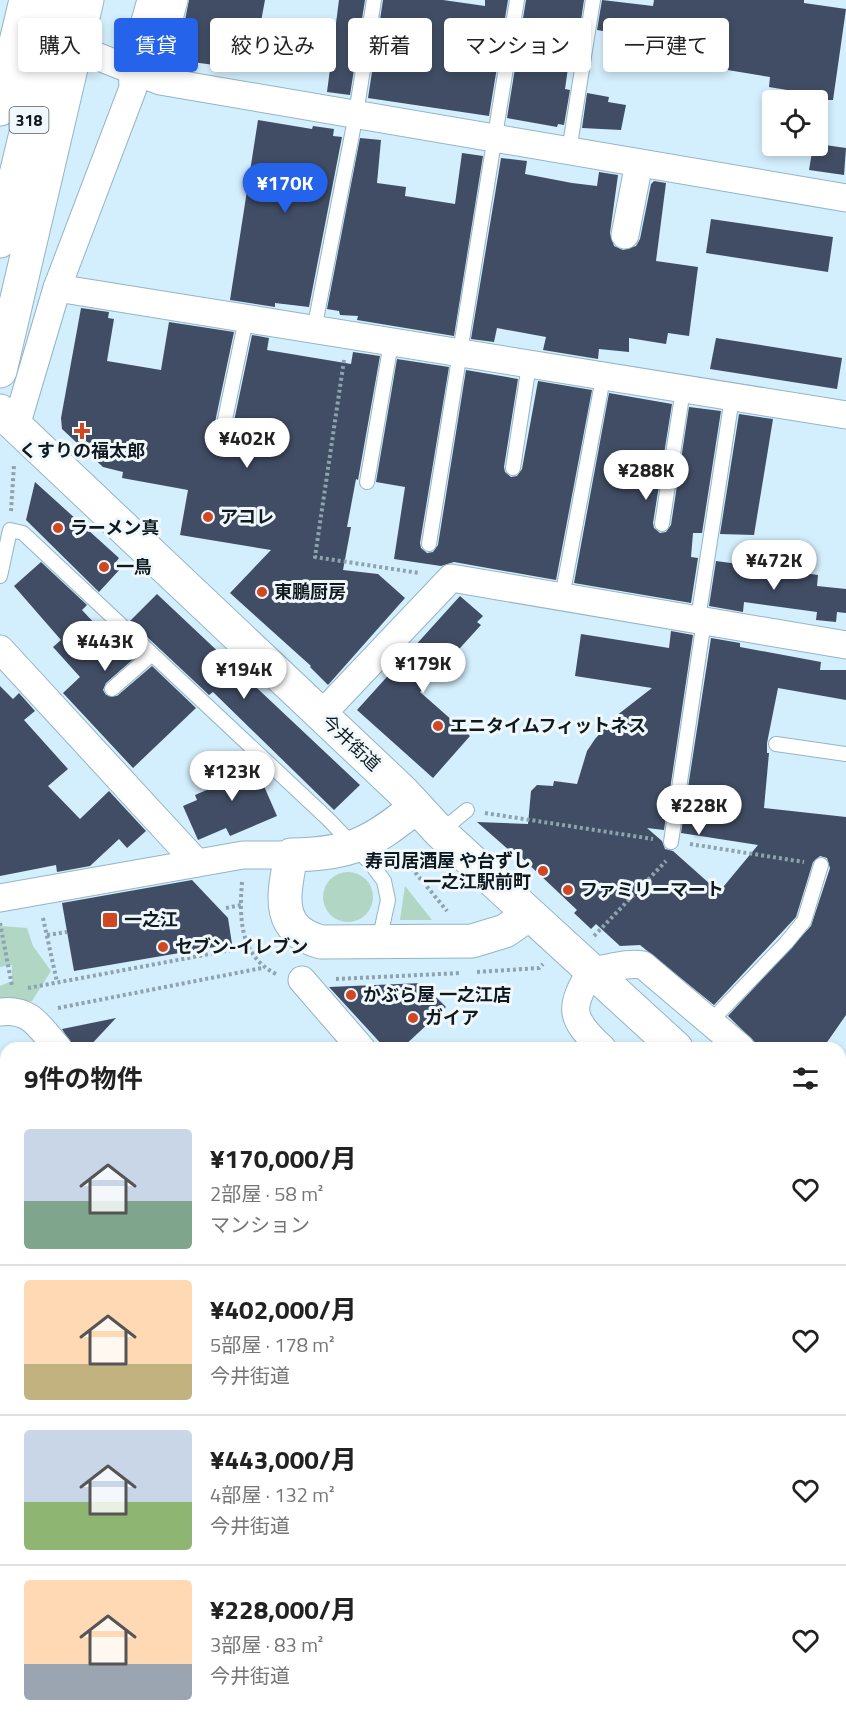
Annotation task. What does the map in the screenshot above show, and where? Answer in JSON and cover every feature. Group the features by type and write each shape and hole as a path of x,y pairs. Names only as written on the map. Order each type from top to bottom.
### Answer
{"street":[{"name":"318","path":"0,109 26,0"},
{"name":"318","path":"0,241 58,0"},
{"path":"83,18 87,0"},
{"path":"142,73 151,0"},
{"path":"8,419 133,88 142,73 174,0"},
{"path":"102,58 142,73 356,114 846,198"},
{"path":"0,371 70,72"},
{"path":"625,235 639,163"},
{"path":"57,288 603,378 846,415"},
{"name":"今井街道","path":"8,419 321,715 528,915 591,955 671,1042"},
{"path":"321,715 451,578 846,645"},
{"path":"0,649 197,863"},
{"path":"0,898 258,854 319,855 356,848 382,834 416,807"},
{"path":"291,855 286,900 287,917 292,928 301,936 321,942 472,940 505,931 528,915"},
{"path":"596,1042 576,1021 574,1005 591,955 615,968 629,963 643,965 734,1042"},
{"path":"302,980 356,1042"},
{"path":"17,1006 52,1042"}],"lane":[{"path":"314,330 356,114 374,0"},
{"path":"429,544 517,0"},
{"path":"569,151 593,0"},
{"path":"224,429 246,319"},
{"path":"367,482 391,343"},
{"path":"513,468 529,365"},
{"path":"562,597 603,378"},
{"path":"662,524 683,390"},
{"path":"671,842 732,398"},
{"path":"0,576 10,530 22,533 356,848 384,881 388,900 378,943"},
{"path":"112,689 152,654"},
{"path":"776,744 846,754"},
{"path":"440,832 467,810"},
{"path":"710,1022 804,921 821,865"}],"path":[{"path":"8,419 10,530"},
{"path":"398,852 454,919"},
{"path":"591,955 668,859"},
{"path":"226,908 241,905"},
{"path":"41,908 57,982"},
{"path":"0,922 17,1006"},
{"path":"47,935 67,932"},
{"path":"17,1006 57,982 247,947"},
{"path":"155,957 156,964"},
{"path":"17,1006 262,968"}],"green space":[{"path":"343,872 353,872 366,879 373,892 373,902 366,915 353,922 343,922 334,918 327,911 323,902 323,892 327,883 334,876"},
{"path":"405,886 432,920 400,920"},
{"path":"0,926 27,928 33,946 51,971 32,1001 0,1007 0,986 12,981 12,965 0,967"}],"building":[{"path":"189,0 265,0 262,18 210,18 210,64 198,63 198,18 185,18"},
{"path":"339,0 365,0 362,18 348,18 348,72 354,72 350,95 327,92 330,72 336,72 336,23"},
{"path":"383,0 443,0 485,6 485,0 508,0 505,18 444,18 444,72 496,72 489,116 368,98 372,72 432,72 432,18 380,18"},
{"path":"526,0 584,0 581,18 523,18"},
{"path":"602,0 653,6 654,0 804,0 804,3 846,9 833,100 828,100 828,90 787,90 769,87 770,77 729,70 729,18 603,18 603,31 597,30"},
{"path":"514,72 567,72 565,89 570,90 564,125 558,124 557,127 507,118"},
{"path":"587,93 609,97 608,102 626,105 621,130 582,128"},
{"path":"258,120 312,129 313,126 334,129 333,136 342,137 309,307 275,303 275,307 230,300"},
{"path":"360,138 381,140 377,183 406,187 405,196 455,204 462,153 483,156 454,336 357,320 358,316 340,315 339,311 327,309"},
{"path":"828,145 846,148 844,175 809,170 811,156 828,156"},
{"path":"501,158 527,161 525,174 572,183 597,186 599,172 618,175 610,233 614,246 623,250 636,246 640,239 651,184 654,181 666,183 656,261 698,267 689,336 668,333 666,344 629,338 629,352 599,349 598,359 543,350 546,337 497,328 494,342 471,339"},
{"path":"711,219 833,237 828,272 706,253"},
{"path":"81,308 109,312 108,318 114,319 107,361 161,370 169,322 234,332 214,427 217,435 222,438 232,431 252,335 269,338 267,350 351,364 353,352 380,356 358,480 356,479 347,527 351,527 343,570 378,574 405,598 328,685 311,666 230,593 271,550 180,535 188,490 122,478 123,472 103,467 62,429 61,418"},
{"path":"716,338 842,358 837,389 710,369"},
{"path":"397,359 449,367 420,543 421,548 427,553 433,552 438,545 466,370 518,379 504,467 505,472 511,477 517,476 522,469 538,381 592,390 556,580 454,562 441,566 394,559 405,487 376,482"},
{"path":"609,393 672,404 653,523 654,528 660,533 666,532 671,525 689,407 721,411 702,533 693,533 691,557 698,558 691,603 574,583"},
{"path":"739,414 773,419 754,535 720,534"},
{"path":"35,482 119,558 116,562 122,567 99,592 26,520"},
{"path":"716,561 818,575 817,586 846,589 846,613 837,612 836,622 816,620 817,612 744,602 743,612 709,606"},
{"path":"41,562 87,605 82,610 111,641 118,634 139,654 106,683 103,690 106,695 117,696 152,666 196,708 133,768 63,693 80,677 53,647 61,640 14,586"},
{"path":"157,594 360,785 334,810 213,692 209,695 130,621"},
{"path":"460,596 483,616 477,622 481,625 420,692 470,736 433,778 357,710"},
{"path":"671,631 693,635 664,830 647,828 662,841 665,849 673,851 719,892 758,845 681,833 711,638 740,643 740,647 821,662 820,670 846,670 846,700 778,688 767,743 767,753 769,753 764,808 846,817 846,1015 827,1042 755,1042 728,1016 811,926 830,868 827,858 820,856 813,862 796,917 714,1005 640,945 620,946 596,924 591,929 574,913 577,910 520,856 518,858 477,822 528,824 531,791 537,785 553,786 554,781 577,784 587,751 595,739 616,716 652,688 575,676 581,634 669,648"},
{"path":"0,686 13,699 19,693 35,711 24,720 68,769 48,786 80,819 109,791 146,831 127,848 119,839 90,866 57,872 56,865 0,876"},
{"path":"248,756 253,761 277,816 230,836 226,828 198,840 183,806 197,800 195,795 223,783 218,769"},
{"path":"192,880 228,918 232,944 74,971 62,903"},
{"path":"422,983 446,1007 408,1042 379,1042 329,987"},
{"path":"116,1018 94,1042 70,1042 62,1029"}],"place":[{"name":"くすりの福太郎","path":"82,431"},
{"name":"アコレ","path":"208,517"},
{"name":"ラーメン真","path":"58,528"},
{"name":"一鳥","path":"104,567"},
{"name":"東鵬厨房","path":"262,592"},
{"name":"エニタイムフィットネス","path":"438,726"},
{"name":"寿司居酒屋 や台ずし 一之江駅前町","path":"543,871"},
{"name":"ファミリーマート","path":"568,890"},
{"name":"一之江","path":"110,920"},
{"name":"セブン-イレブン","path":"163,947"},
{"name":"かぶら屋 一之江店","path":"351,995"},
{"name":"ガイア","path":"413,1018"}]}
